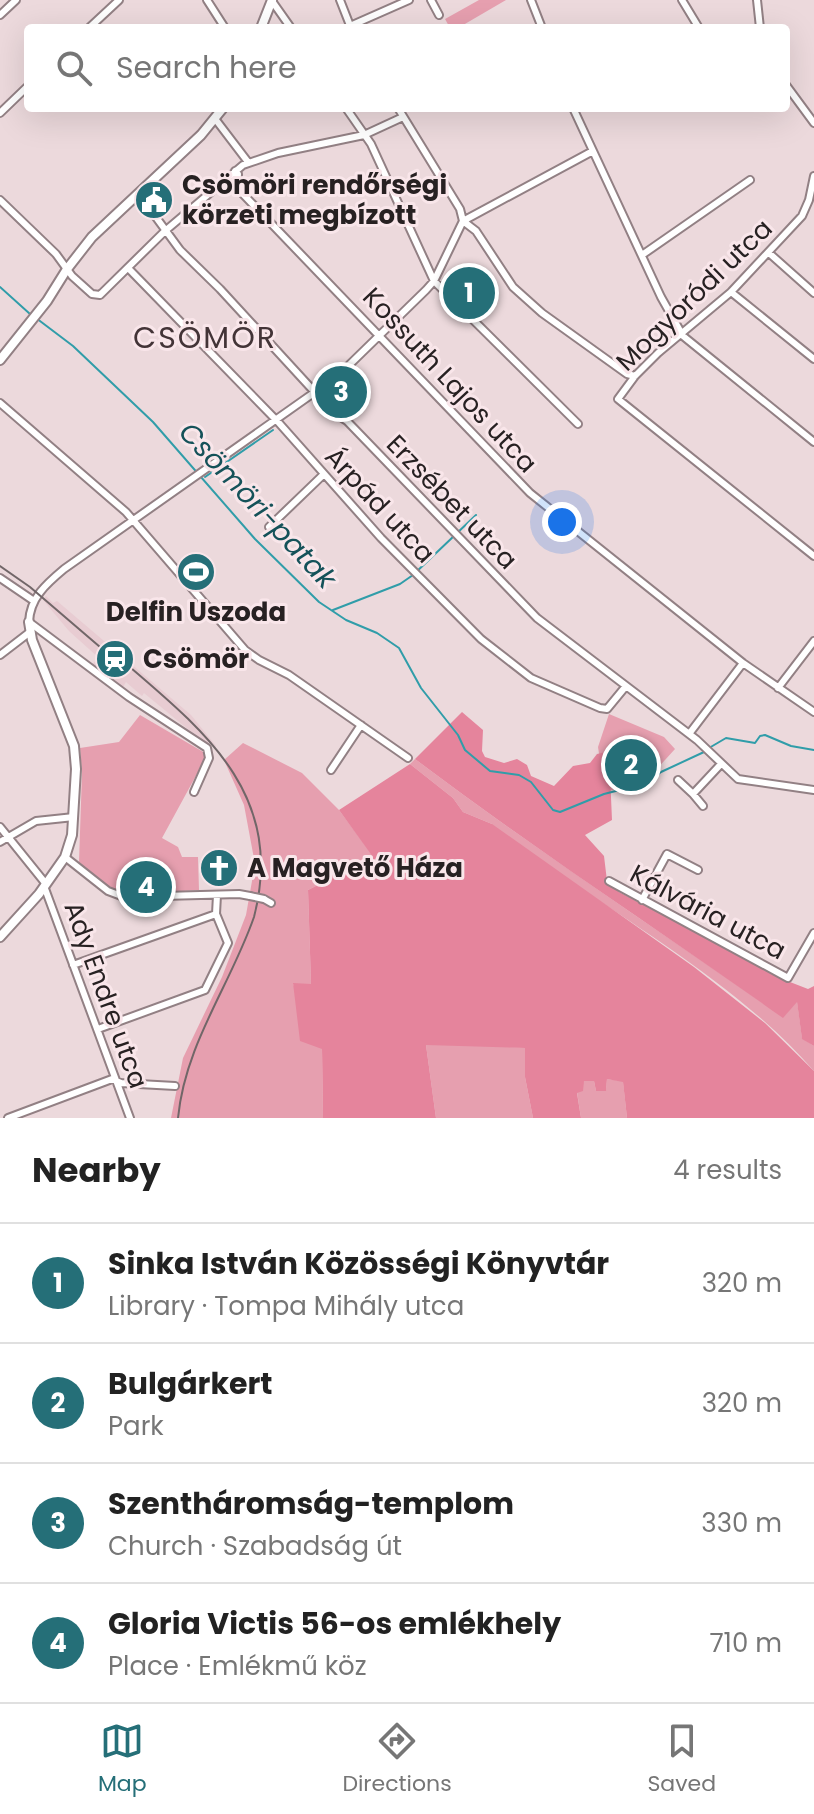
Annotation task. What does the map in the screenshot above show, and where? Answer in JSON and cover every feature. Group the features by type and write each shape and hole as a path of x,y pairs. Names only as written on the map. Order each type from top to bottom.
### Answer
{"street":[{"path":"93,24 119,0"},
{"path":"207,0 222,24"},
{"path":"340,0 349,24"},
{"path":"357,24 409,0"},
{"path":"431,0 439,15"},
{"path":"531,0 540,24"},
{"path":"682,0 697,24"},
{"path":"757,0 760,24"},
{"path":"0,15 11,1"},
{"path":"263,24 272,1"},
{"path":"272,1 288,24"},
{"path":"0,113 24,90"},
{"path":"790,90 814,123"},
{"path":"0,360 92,237 216,120 221,112"},
{"path":"349,112 364,135 434,281 578,424"},
{"path":"400,112 460,209 463,221 476,231 513,287 582,344 627,374 635,376"},
{"path":"575,112 661,297 681,331 706,356 814,442"},
{"path":"0,200 56,254 87,290 97,295 129,269 134,260 165,231 248,162 364,135 403,117"},
{"path":"216,120 248,162"},
{"path":"0,937 65,857 74,817 74,746 30,632 34,601 41,589 133,519 345,369 434,281 463,221 591,152"},
{"name":"Kossuth Lajos utca","path":"235,171 238,174 237,187 241,192 530,493 743,663 814,712"},
{"name":"Mogyoródi utca","path":"814,176 802,216 731,292 681,331 635,376 618,399 814,556"},
{"path":"642,255 750,180"},
{"name":"Erzsébet utca","path":"139,194 165,231 315,392 347,421 537,618 697,740 721,764"},
{"path":"769,253 814,293"},
{"name":"Árpád utca","path":"129,269 481,639 531,678 607,709 626,686"},
{"path":"731,292 814,359"},
{"path":"0,403 133,519 245,650 289,675 408,758"},
{"path":"269,527 323,475"},
{"path":"0,578 34,601"},
{"path":"29,622 129,697 207,748 209,758 194,792"},
{"path":"0,655 30,632"},
{"path":"778,688 814,641"},
{"path":"689,734 743,663"},
{"path":"331,770 361,725"},
{"path":"693,794 721,764 738,779 814,790"},
{"path":"678,780 703,806"},
{"path":"0,842 36,821 74,817"},
{"name":"Ady Endre utca","path":"0,827 45,885 130,1118"},
{"path":"642,900 667,854 698,870"},
{"path":"65,857 108,891 124,897 250,896 271,903"},
{"name":"Kálvária utca","path":"609,881 788,978 814,933"},
{"path":"98,1029 205,990 228,943 216,914 217,895"},
{"path":"73,965 216,914"},
{"path":"8,1118 112,1079 175,1086"}],"shaded area":[{"path":"479,0 506,0 465,24 448,24 445,19"},
{"path":"46,596 53,603 57,601 191,715 215,748 144,693 142,696 126,682 122,689 91,665 99,658 69,631 43,600"},
{"path":"462,712 483,730 482,751 485,757 504,763 517,759 527,765 531,776 554,786 573,766 590,763 597,754 609,751 612,820 585,835 604,856 607,881 619,892 790,982 808,989 814,986 814,1046 802,1039 797,1002 783,1018 551,858 415,759"},
{"path":"609,714 664,737 675,749 645,782 605,792 598,747"},
{"path":"140,715 205,753 204,761 162,838 178,847 182,857 198,857 199,890 167,892 168,886 148,870 134,896 126,895 104,885 79,862 80,748 119,742"},
{"path":"243,743 302,773 339,810 374,857 308,890 311,984 293,984 322,1048 323,1118 171,1118 183,1058 222,977 246,915 255,864 244,805 224,760"},
{"path":"415,759 551,858 783,1017 797,1001 802,1038 814,1046 814,1071 759,1016 665,945 568,879 509,1047 525,1048 525,1077 533,1118 436,1118 426,1045 460,1044 492,824 463,812 453,798 410,764"},
{"path":"410,764 453,798 463,812 492,824 694,967 765,1023 814,1071 814,1118 627,1118 623,1082 607,1079 606,1091 596,1091 594,1081 584,1081 583,1091 577,1093 581,1118 533,1118 525,1077 525,1048 426,1045 436,1118 323,1118 322,1049 300,1041 293,983 311,984 308,890 373,857 339,810"},
{"path":"607,1079 623,1081 627,1118 581,1118 577,1092 584,1081 594,1081 596,1091 606,1090"}],"waterway":[{"name":"Csömöri-patak","path":"0,287 30,314"},
{"name":"Csömöri-patak","path":"36,318 73,346 153,422 255,539 319,602 399,648 421,688 458,735 465,750 490,771 519,775 531,782 553,810 560,812 604,794 647,783 661,772 704,752"},
{"path":"205,477 273,430"},
{"path":"333,610 400,584 476,515"},
{"name":"Csömöri-patak","path":"709,748 726,738 755,743 765,735 791,746 814,750"}],"tram line":[{"path":"0,566 30,587 114,659"},
{"path":"117,656 179,710 229,767 247,799 258,834 261,873 254,917 189,1065 178,1118"}],"place":[{"name":"Csömöri rendőrségi körzeti megbízott","path":"154,200"},
{"name":"Sinka István Közösségi Könyvtár","path":"469,293"},
{"name":"Szentháromság-templom","path":"341,392"},
{"name":"Delfin Uszoda","path":"196,572"},
{"name":"Csömör","path":"115,659"},
{"name":"Bulgárkert","path":"631,765"},
{"name":"A Magvető Háza","path":"219,868"},
{"name":"Gloria Victis 56-os emlékhely","path":"146,887"}],"district":[{"name":"CSÖMÖR","path":"205,338"}]}
